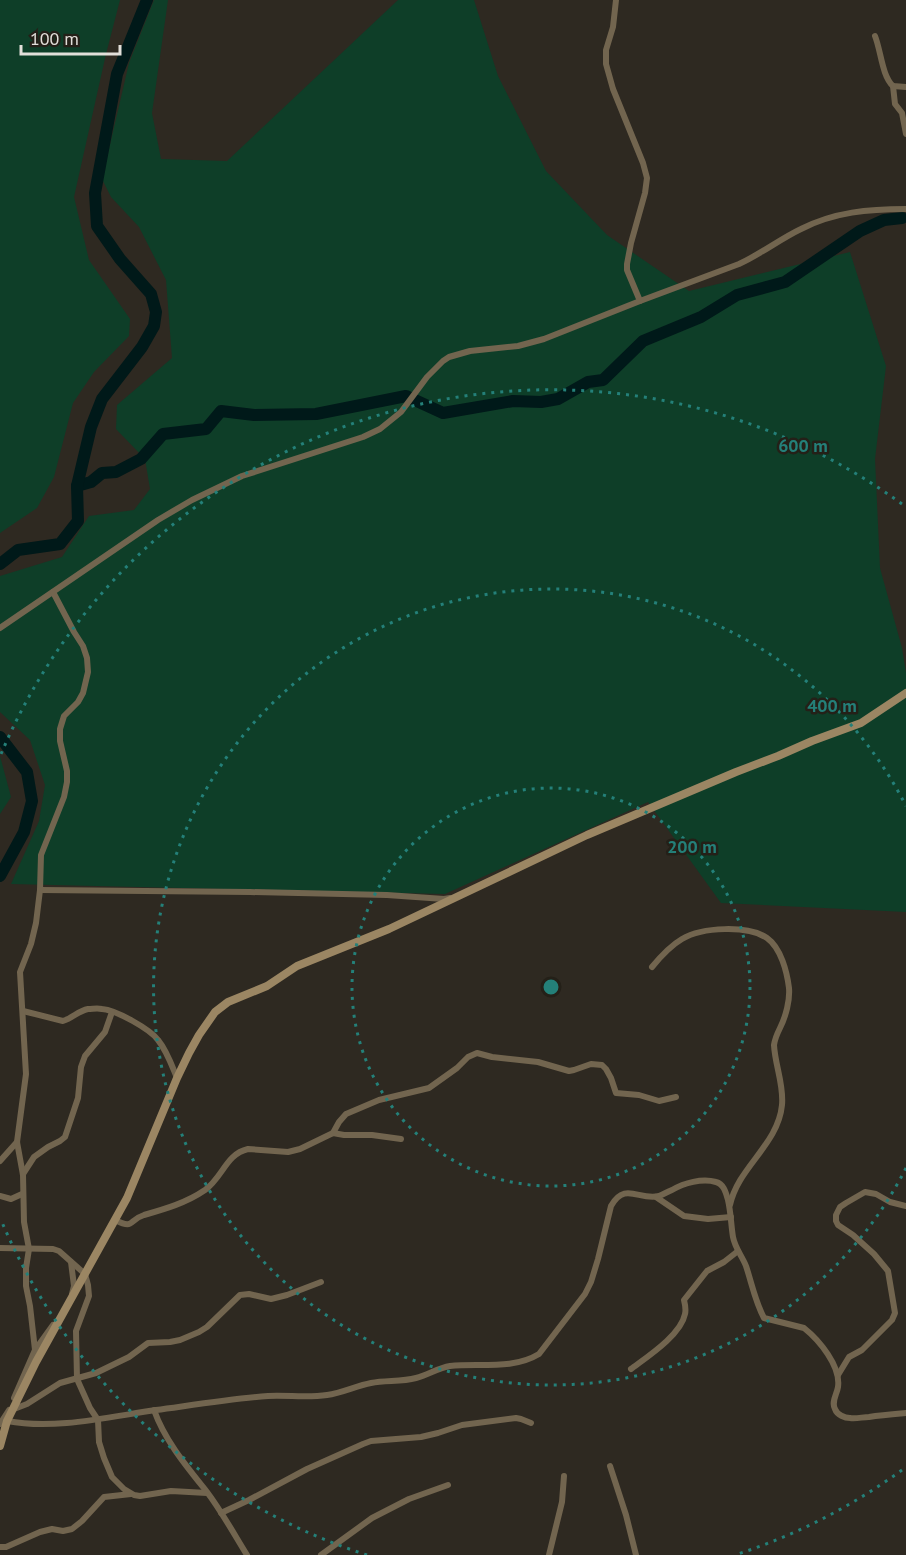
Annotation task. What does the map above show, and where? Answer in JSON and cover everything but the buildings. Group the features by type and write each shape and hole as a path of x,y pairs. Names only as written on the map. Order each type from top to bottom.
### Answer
{"street":[{"path":"616,0 613,27 606,50 606,64 613,89 647,178 627,264 627,270 640,301"},
{"path":"875,36 887,80 893,86 895,104 902,113 906,134"},
{"path":"893,86 906,87"},
{"path":"0,628 158,520 192,500 242,476 363,437 381,429 407,405 418,388 443,361 470,351 518,346 544,339 740,264 791,234 830,217 856,211 906,208"},
{"path":"35,1350 26,1286 28,1249 17,1142 25,1087 21,972 36,924 41,855 64,797 67,782 60,729 64,716 78,702 83,693 88,672 83,646 53,592"},
{"path":"4,1423 115,1220 177,1078 199,1035 215,1012 228,1002 267,986 297,966 389,929 602,829 736,771 861,723 906,693"},
{"path":"40,890 175,890 453,898"},
{"path":"652,967 672,945 684,937 711,930 736,930 760,935 772,943 787,975 789,995 774,1045 783,1104 780,1118 770,1140 736,1188 730,1208"},
{"path":"23,1011 63,1021 84,1010 99,1008 112,1012 145,1028 152,1034 159,1042 177,1078"},
{"path":"22,1175 34,1158 48,1146 65,1137 78,1098 81,1066 85,1056 105,1032 112,1012"},
{"path":"115,1220 129,1225 140,1217 165,1210 191,1198 215,1182 234,1154 242,1150 288,1152 310,1145 333,1133 346,1114 379,1100 429,1088 458,1068 468,1057 477,1053 538,1062 569,1071 596,1063 606,1069 616,1093 639,1095 659,1101 676,1097"},
{"path":"333,1133 401,1139"},
{"path":"0,1161 17,1142"},
{"path":"656,1197 693,1182 716,1182 721,1185 730,1208 733,1238 744,1263 756,1304 764,1318 800,1326 809,1332 832,1360 838,1376 834,1408 842,1416 856,1419 906,1413"},
{"path":"838,1376 849,1357 862,1350 892,1320 895,1313 888,1271 874,1254 838,1225 836,1215 840,1207 865,1192 906,1206"},
{"path":"0,1196 11,1199 22,1194"},
{"path":"4,1423 98,1420 154,1410 269,1396 325,1396 370,1383 414,1378 450,1366 499,1364 533,1358 539,1354 585,1294 595,1270 611,1206 622,1194 656,1197 684,1216 708,1219 731,1217"},
{"path":"0,1248 53,1249 85,1274 89,1296 76,1331 77,1379 98,1420 99,1442 112,1477 131,1494"},
{"path":"631,1369 660,1346 679,1326 685,1312 684,1300 707,1271 738,1251"},
{"path":"0,1446 4,1423 35,1350 72,1294 74,1286 71,1262"},
{"path":"14,1408 27,1404 60,1383 96,1373 129,1357 148,1343 180,1340 199,1332 240,1295 249,1294 271,1299 321,1282"},
{"path":"154,1410 170,1442 207,1492 247,1555"},
{"path":"221,1513 307,1469 371,1442 421,1437 462,1425 516,1418 531,1423"},
{"path":"610,1466 636,1555"},
{"path":"549,1555 562,1502 564,1476"},
{"path":"321,1555 372,1518 409,1499 448,1485"},
{"path":"0,1547 6,1547 48,1530 72,1529 104,1497 131,1494 140,1496 171,1491 207,1492"}],"green space":[{"path":"0,0 120,0 74,197 89,260 130,319 129,336 94,372 73,403 54,477 37,508 0,533"},
{"path":"154,0 168,0 152,113 161,159 227,161 398,0 474,0 498,76 546,171 607,235 689,291 850,252 886,366 875,459 880,568 902,648 906,673 906,912 721,903 648,802 445,894 11,884 39,821 45,785 30,740 0,712 0,576 62,557 89,516 134,510 150,489 145,459 116,429 117,405 172,358 166,280 139,227 111,197 102,179 129,63"},
{"path":"0,756 11,797 0,814"}],"waterway":[{"path":"0,564 18,550 60,544 78,521 77,486 91,427 102,399 142,347 154,326 156,312 151,294 120,259 97,226 95,193 117,74 147,0"},
{"path":"77,486 91,482 102,473 116,472 141,459 163,434 206,429 221,411 254,415 316,414 406,396 443,413 513,401 541,402 558,399 588,382 603,380 643,341 701,317 737,295 785,282 860,231 884,220 902,218"},
{"path":"0,737 27,772 32,801 24,832 0,876"}]}
